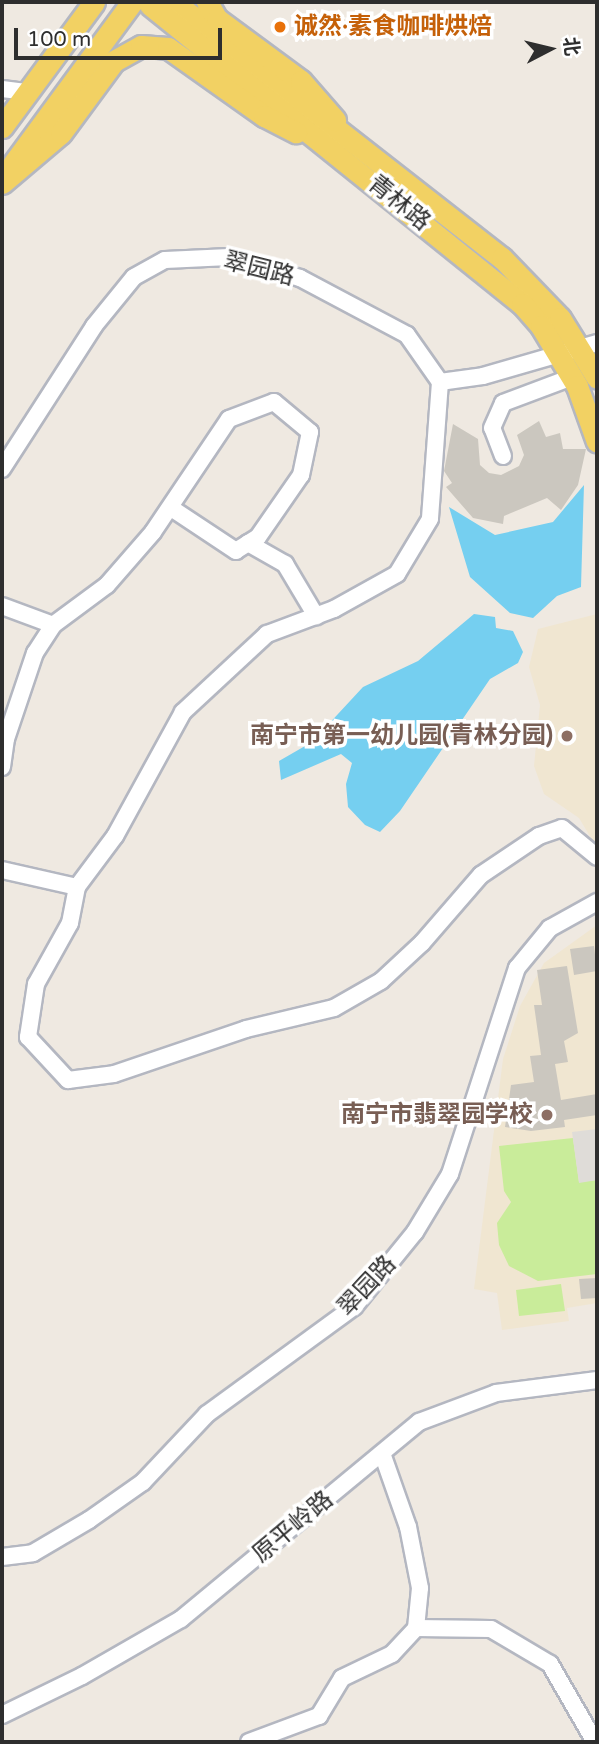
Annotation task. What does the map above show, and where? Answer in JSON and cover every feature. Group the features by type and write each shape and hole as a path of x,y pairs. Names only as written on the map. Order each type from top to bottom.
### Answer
{"main road":[{"path":"2,127 94,2"},
{"name":"青林路","path":"174,2 355,147 511,266 589,346 597,378"},
{"path":"208,2 217,19 316,95 355,147"},
{"path":"2,182 85,61 141,3"},
{"name":"青林路","path":"141,3 334,151 503,286 541,326 559,354 572,377 597,442"},
{"path":"2,182 61,133 114,61 141,46 168,48 264,116 334,151"}],"street":[{"path":"2,89 26,92"},
{"name":"翠园路","path":"2,469 94,326 134,277 164,260 229,257 300,278 407,335 440,382"},
{"path":"589,346 483,376 440,382 430,519 397,573 316,615 267,634 183,712 115,836 77,887 70,923 36,984 29,1037 68,1080 114,1073 246,1029 334,1008 381,981 422,943 481,875 539,836 562,828 597,857"},
{"path":"503,456 492,428 503,403 572,377"},
{"path":"2,767 6,739 36,653 53,625 107,585 171,508 229,419 274,401 310,432 301,475 258,537 236,551 171,508"},
{"path":"248,543 285,564 316,615"},
{"path":"2,606 53,625"},
{"path":"2,870 77,887"},
{"name":"翠园路","path":"2,1557 33,1553 111,1505 143,1482 207,1415 354,1307 415,1231 450,1174 517,968 550,928 597,902"},
{"name":"原平岭路","path":"2,1715 82,1676 181,1619 419,1422 496,1393 597,1380"},
{"path":"249,1742 319,1716 342,1678 392,1654 416,1628 420,1588 408,1527 382,1453"},
{"path":"416,1628 491,1629 550,1664 595,1742"}],"shaded area":[{"name":"南宁市第一幼儿园(青林分园)","path":"597,614 597,848 579,818 544,794 534,766 540,705 529,667 538,629"},
{"name":"南宁市翡翠园学校","path":"597,925 597,1303 567,1308 569,1321 502,1330 497,1293 474,1289 503,1059 520,1006 544,963"},
{"path":"597,1129 597,1180 579,1183 572,1132"}],"green space":[{"path":"573,1138 579,1182 597,1180 597,1274 538,1281 509,1266 499,1245 497,1223 511,1202 504,1191 499,1146"},
{"path":"561,1284 565,1311 519,1316 516,1290"}],"water":[{"path":"584,485 581,587 557,596 533,618 510,613 470,577 449,507 495,535 553,522"},
{"path":"474,614 495,617 496,628 513,631 523,652 518,663 490,679 400,811 380,832 365,825 348,807 346,784 352,763 341,754 281,780 279,761 312,742 363,687 418,661"}],"building":[{"path":"539,421 546,437 560,433 563,449 586,449 578,485 561,510 547,498 504,516 503,524 473,518 446,487 452,483 444,471 453,424 478,439 480,465 489,473 501,475 519,466 524,455 517,435"},
{"path":"594,946 597,971 574,975 570,949"},
{"path":"567,966 578,1033 564,1041 568,1062 555,1064 561,1100 597,1094 597,1115 564,1120 565,1127 531,1131 505,1127 511,1085 534,1082 530,1056 541,1055 534,1005 542,1005 537,970"},
{"path":"597,1278 597,1298 581,1299 579,1279"}],"place":[{"name":"诚然·素食咖啡烘焙","path":"280,27"},
{"name":"南宁市第一幼儿园(青林分园)","path":"567,736"},
{"name":"南宁市翡翠园学校","path":"547,1115"}]}
